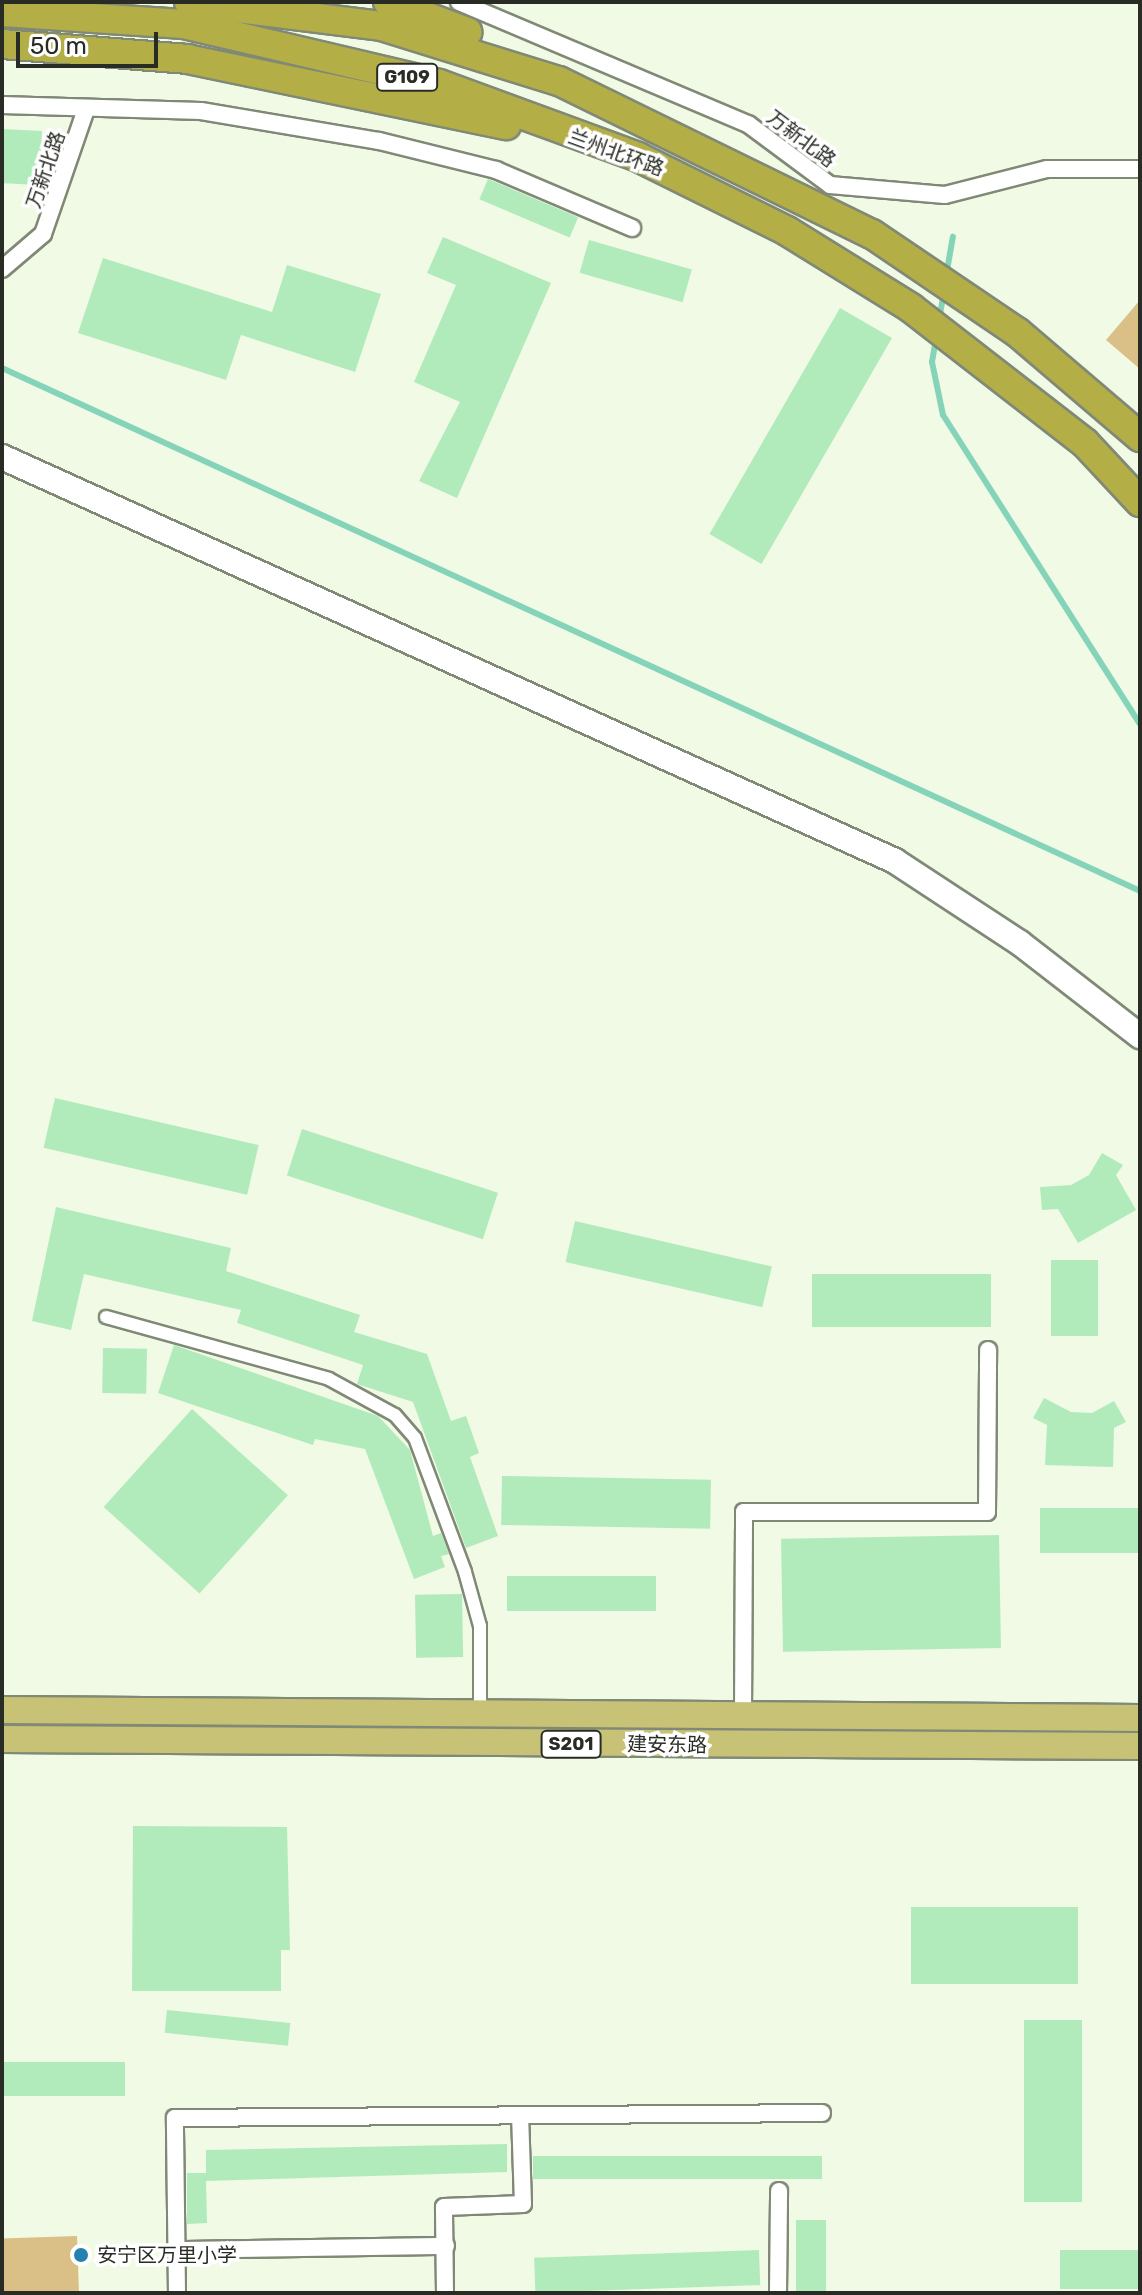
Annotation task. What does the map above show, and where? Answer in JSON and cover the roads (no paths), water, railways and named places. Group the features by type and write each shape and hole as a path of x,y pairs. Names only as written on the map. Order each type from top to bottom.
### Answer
{"highway":[{"name":"兰州北环路","path":"189,2 381,26 559,81 819,204 1017,332 1073,383 1140,437"},
{"path":"388,2 487,40 559,81"},
{"name":"兰州北环路","path":"2,12 184,24 439,84 573,138 638,157 787,231 911,308 1085,443 1140,502"},
{"path":"2,44 187,59 573,138"}],"main road":[{"path":"2,457 895,861 1020,943 1140,1036"},
{"name":"建安东路","path":"2,1710 1140,1718"},
{"name":"建安东路","path":"2,1739 1140,1746"}],"street":[{"name":"万新北路","path":"459,2 748,124 830,185 945,195 1047,169 1140,169"},
{"path":"2,105 85,112 201,111 379,141 496,170 632,228"},
{"name":"万新北路","path":"2,269 43,234 85,112"},
{"path":"106,1317 329,1379 395,1415 415,1438 465,1572 480,1626 480,1713"},
{"path":"743,1715 744,1512 987,1512 988,1350"},
{"path":"177,2293 175,2118 822,2113"},
{"path":"445,2293 444,2207 523,2204 520,2115"},
{"path":"778,2293 779,2191"},
{"path":"177,2250 446,2246"}],"waterway":[{"path":"946,276 953,237"},
{"path":"939,320 944,291"},
{"path":"936,339 932,362 943,415 1140,724"},
{"path":"2,368 1140,891"}],"place":[{"name":"安宁区万里小学","path":"81,2255"}]}
